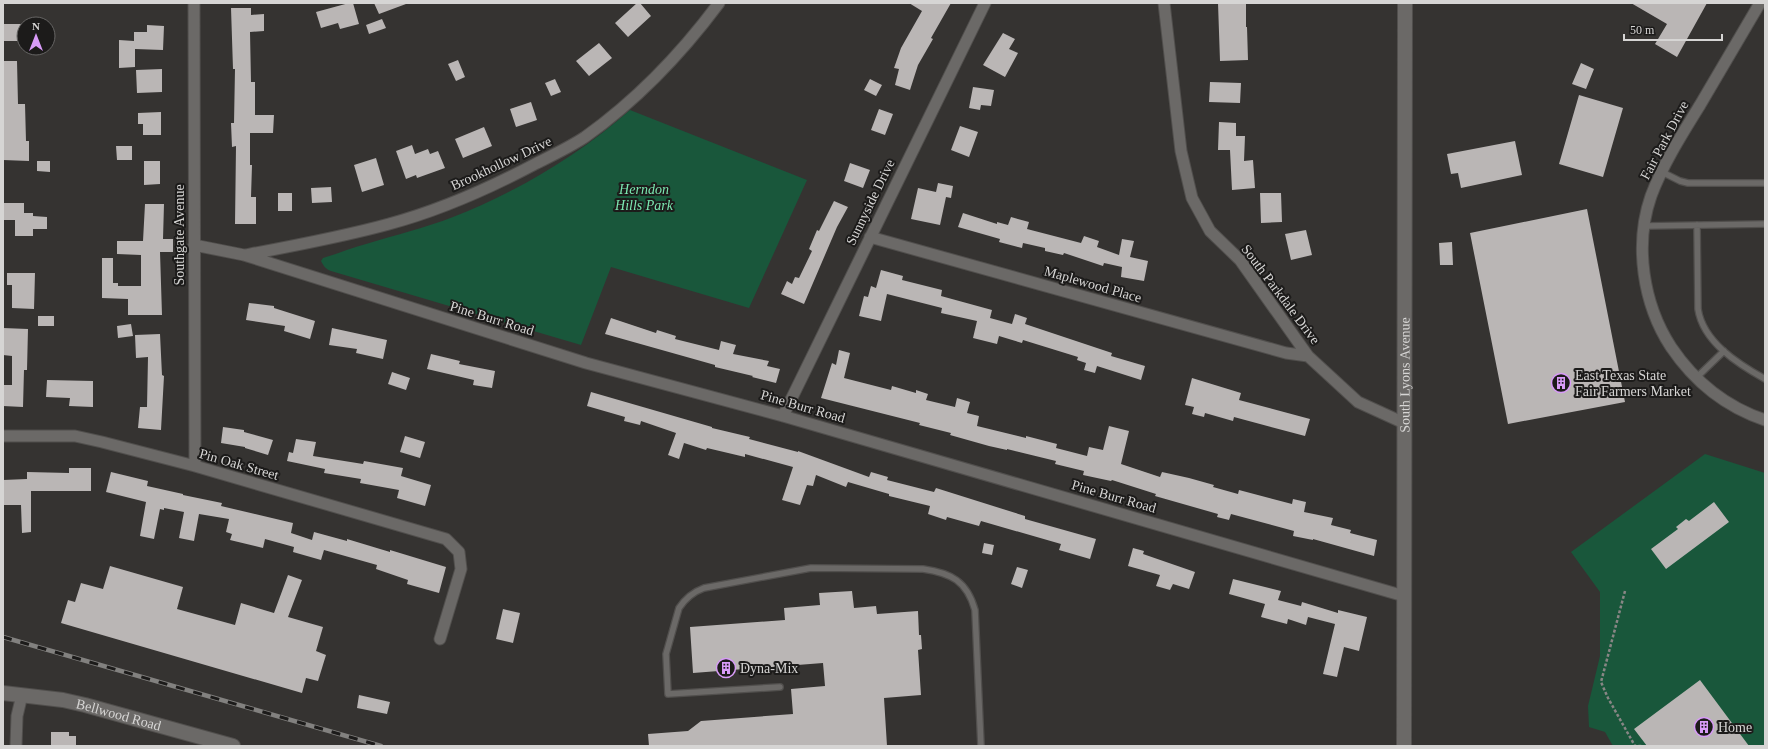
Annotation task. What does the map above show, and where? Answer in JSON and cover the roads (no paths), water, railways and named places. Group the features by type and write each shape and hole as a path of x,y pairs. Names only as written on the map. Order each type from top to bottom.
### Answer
{"street":[{"name":"Southgate Avenue","path":"194,3 195,466"},
{"name":"Brookhollow Drive","path":"244,255 332,238 390,224 448,205 504,181 584,137 630,102 659,75 694,37 719,3"},
{"name":"Sunnyside Drive","path":"783,416 985,3"},
{"name":"South Parkdale Drive","path":"1164,3 1181,151 1192,198 1210,231 1240,260 1308,356 1358,402 1404,423"},
{"name":"South Lyons Avenue","path":"1404,746 1405,3"},
{"name":"Fair Park Drive","path":"1760,3 1680,138 1662,172 1652,196 1645,226 1644,268 1650,303 1665,337 1676,354 1696,378 1720,397 1739,409 1765,420"},
{"name":"Maplewood Place","path":"870,237 1286,353 1308,356"},
{"name":"Pine Burr Road","path":"194,245 244,255 586,363 783,416 1404,596"},
{"name":"Pin Oak Street","path":"3,436 75,436 195,466 446,539 459,552 461,569 440,639"},
{"name":"Bellwood Road","path":"3,693 85,705 232,746"},
{"path":"16,746 17,716 22,695"}],"lane":[{"path":"1662,172 1680,181 1688,183 1765,183"},
{"path":"1645,226 1765,224"},
{"path":"1697,225 1699,316 1704,328 1714,342 1724,351 1745,368 1765,379"},
{"path":"1696,378 1724,351"},
{"path":"780,687 668,694 666,654 679,608 683,602 696,591 704,588 803,569 922,569 941,572 957,580 963,586 969,594 975,610 981,746"}],"railway":[{"path":"3,637 381,746"}],"place":[{"name":"East Texas State Fair Farmers Market","path":"1561,383"},
{"name":"Dyna-Mix","path":"726,668"},
{"name":"Home","path":"1704,727"}],"park label":[{"name":"Herndon Hills Park","path":"644,198"}]}
